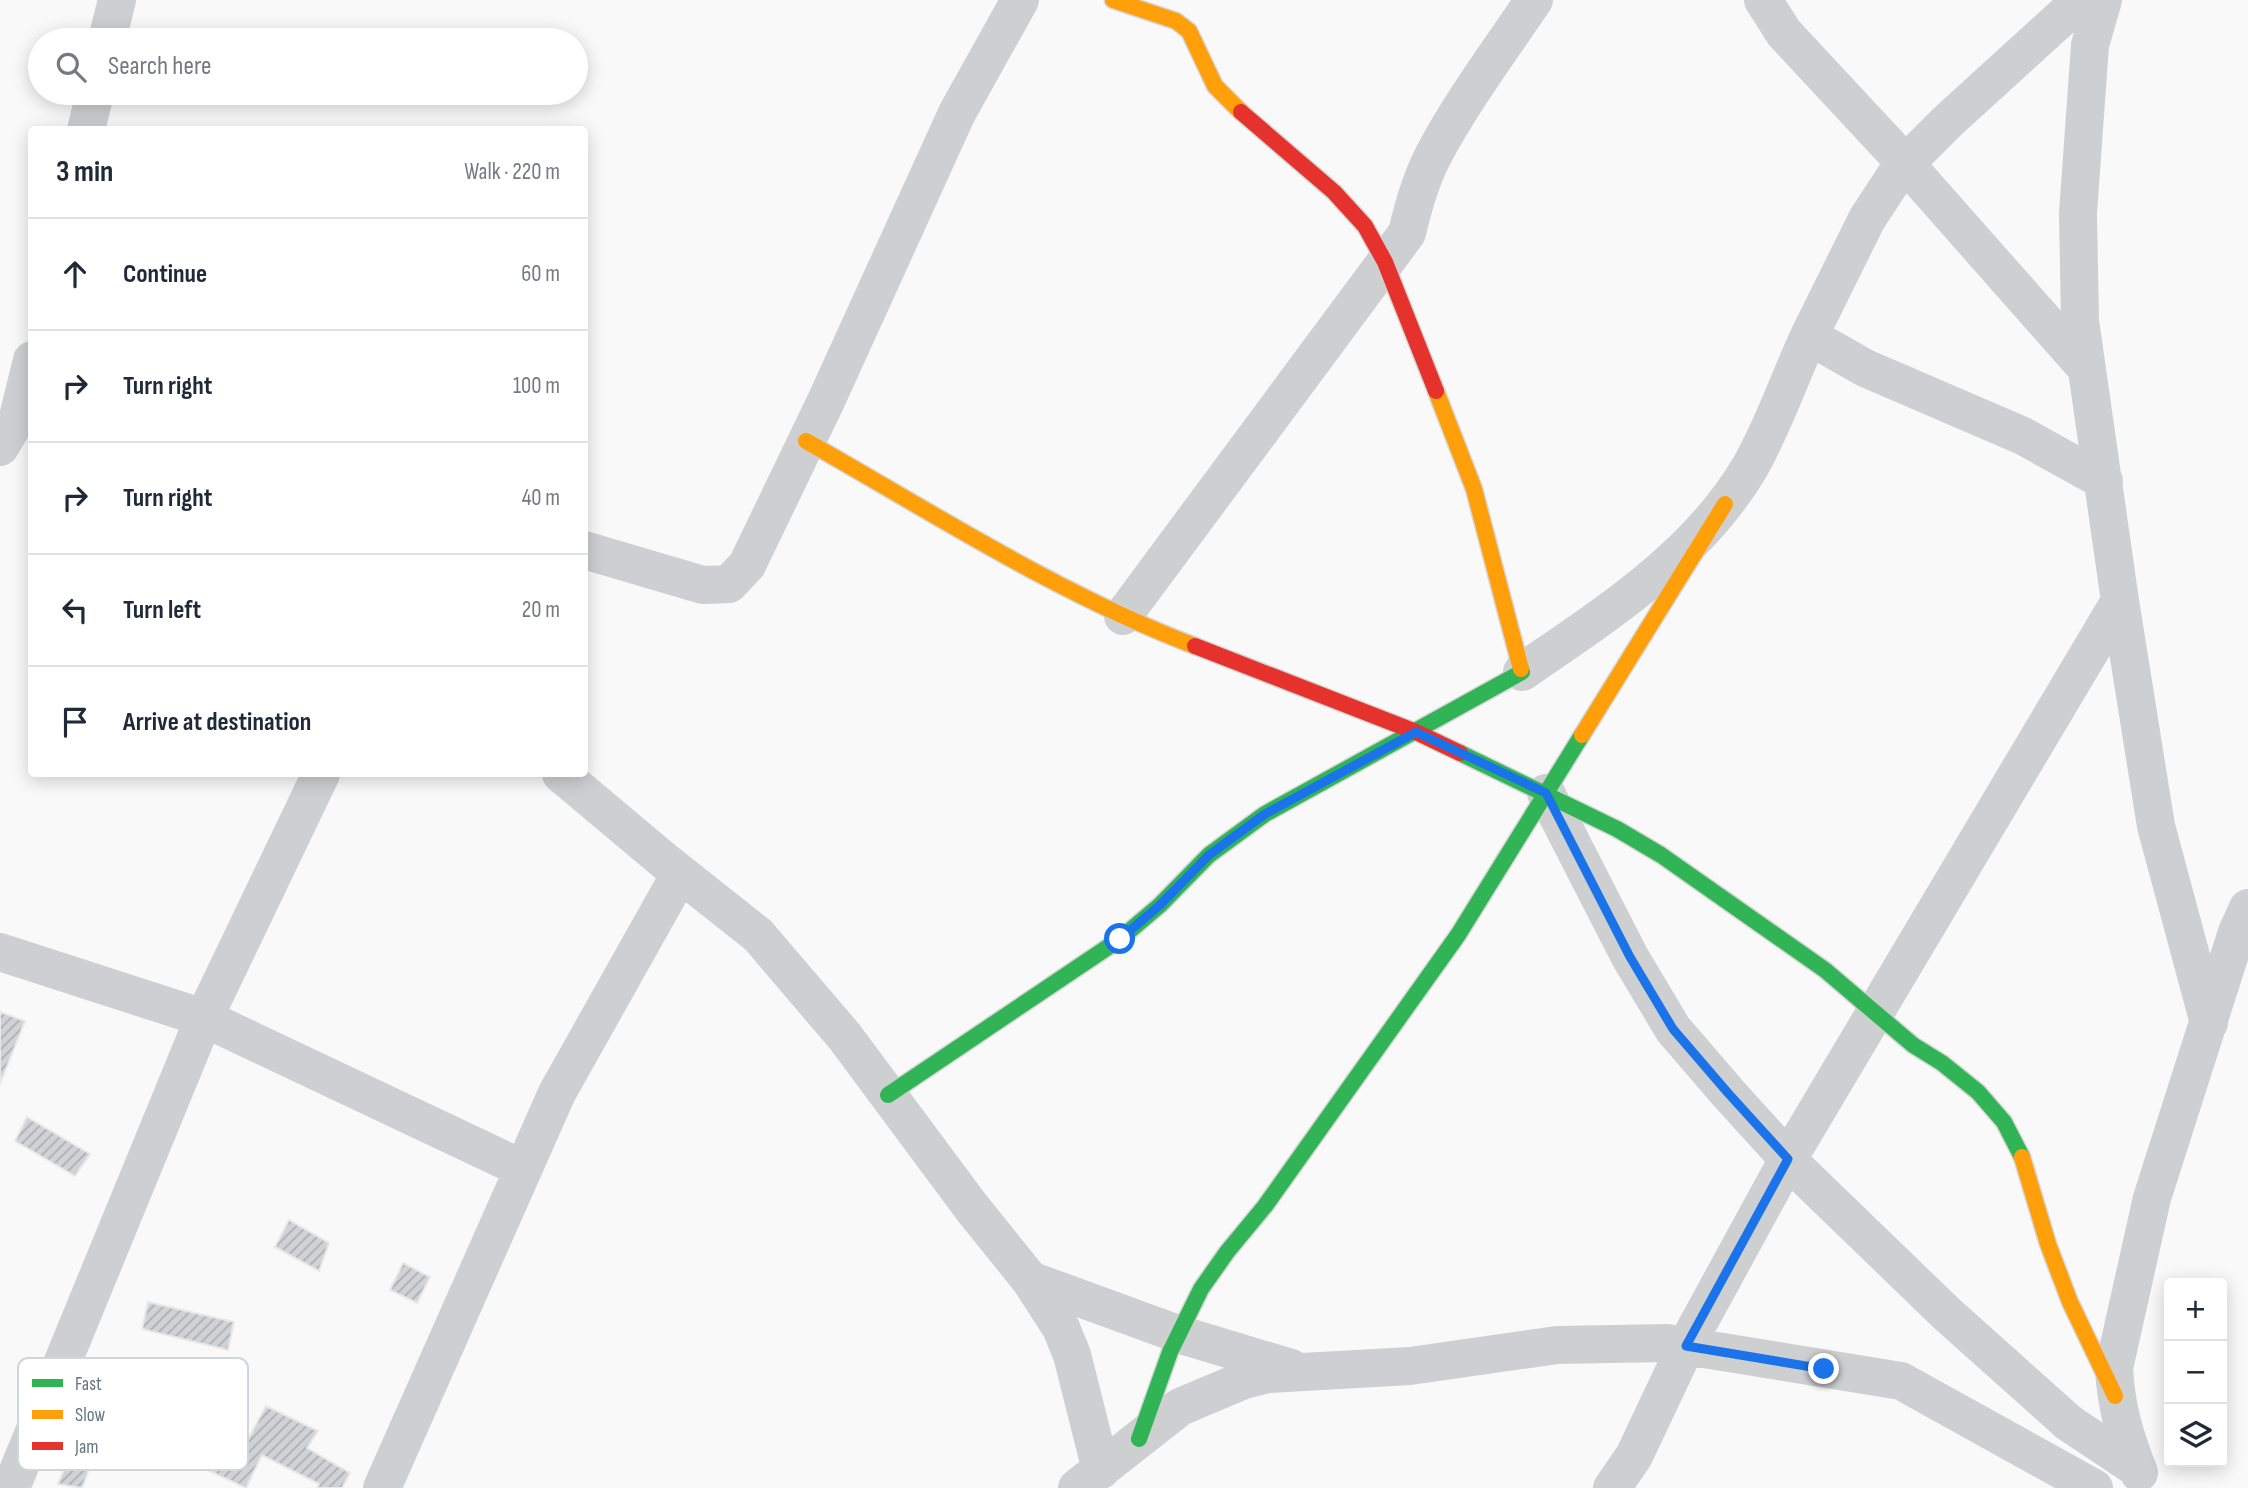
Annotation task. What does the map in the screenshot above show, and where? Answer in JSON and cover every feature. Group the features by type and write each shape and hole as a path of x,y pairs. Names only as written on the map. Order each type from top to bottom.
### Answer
{"street":[{"path":"110,28 117,0"},
{"path":"588,551 703,585 729,584 747,565 957,113 1020,0"},
{"path":"1113,0 1176,21 1189,31 1215,86 1224,98 1334,192 1365,226 1385,262 1474,489 1522,672"},
{"path":"1123,617 1408,233 1413,208 1432,158 1446,132 1534,0"},
{"path":"1762,0 1784,33 1905,163 2087,369"},
{"path":"1139,1439 1164,1363 1193,1301 1265,1206 1458,935 1750,467 1809,336 1867,219 1905,163 1947,121 2081,0"},
{"path":"2102,0 2090,46 2078,213 2080,321 2120,601 2156,826 2209,1023"},
{"path":"87,126 92,105"},
{"path":"1809,336 1865,368 2023,436 2104,481"},
{"path":"12,425 28,373"},
{"path":"806,441 1056,583 1123,617 1168,638 1416,732 1617,829 1661,855 1825,970 1913,1045 1942,1063 1978,1092 2004,1122 2020,1149 2048,1244 2070,1302 2115,1396"},
{"path":"888,1095 1120,939 1160,905 1209,855 1265,814 1522,672 1605,614 1669,565 1725,504"},
{"path":"1612,1488 1634,1456 1686,1346 1788,1159 2120,601"},
{"path":"64,1358 204,1018 320,777"},
{"path":"565,777 680,874 758,935 845,1037 972,1208 1030,1280 1061,1328 1072,1355 1089,1479"},
{"path":"1546,793 1630,957 1673,1029 1728,1093 1788,1159 1946,1313 2069,1423 2142,1478"},
{"path":"382,1488 557,1093 680,874"},
{"path":"2142,1478 2122,1427 2115,1396 2114,1368 2152,1198 2237,932 2248,908"},
{"path":"0,953 204,1018 523,1170"},
{"path":"1030,1280 1178,1334 1303,1372"},
{"path":"1089,1479 1180,1407 1211,1393 1268,1374 1410,1366 1557,1345 1668,1343 1901,1381 2094,1488"},
{"path":"11,1488 18,1470"}],"building":[{"path":"0,1012 25,1021 0,1084"},
{"path":"27,1117 90,1154 75,1176 15,1141"},
{"path":"289,1220 329,1243 319,1271 275,1247"},
{"path":"403,1263 430,1277 417,1303 390,1290"},
{"path":"148,1302 234,1322 228,1350 142,1329"},
{"path":"266,1406 318,1431 307,1448 350,1473 342,1488 317,1488 319,1484 262,1455 246,1488 207,1470 248,1470 248,1439"},
{"path":"64,1470 89,1470 82,1488 58,1484"}],"traffic: fast":[{"path":"888,1095 1120,939 1160,905 1209,855 1265,814 1522,672 1521,669"},
{"path":"1139,1439 1170,1352 1201,1289 1265,1206 1458,935 1582,735"},
{"path":"1460,753 1617,829 1661,855 1825,970 1913,1045 1942,1063 1978,1092 2004,1122 2022,1157"}],"traffic: slow":[{"path":"1113,0 1176,21 1189,31 1215,86 1241,112"},
{"path":"1436,391 1474,489 1521,669"},
{"path":"806,441 1045,577 1094,602 1195,646"},
{"path":"1582,735 1725,504"},
{"path":"2022,1157 2048,1244 2070,1302 2115,1396"}],"traffic: jam":[{"path":"1241,112 1334,192 1365,226 1385,262 1436,391"},
{"path":"1195,646 1416,732 1460,753"}],"route":[{"path":"1120,939 1160,905 1209,855 1265,814 1416,732 1546,793 1630,957 1673,1029 1788,1159 1686,1346 1824,1369"}]}
